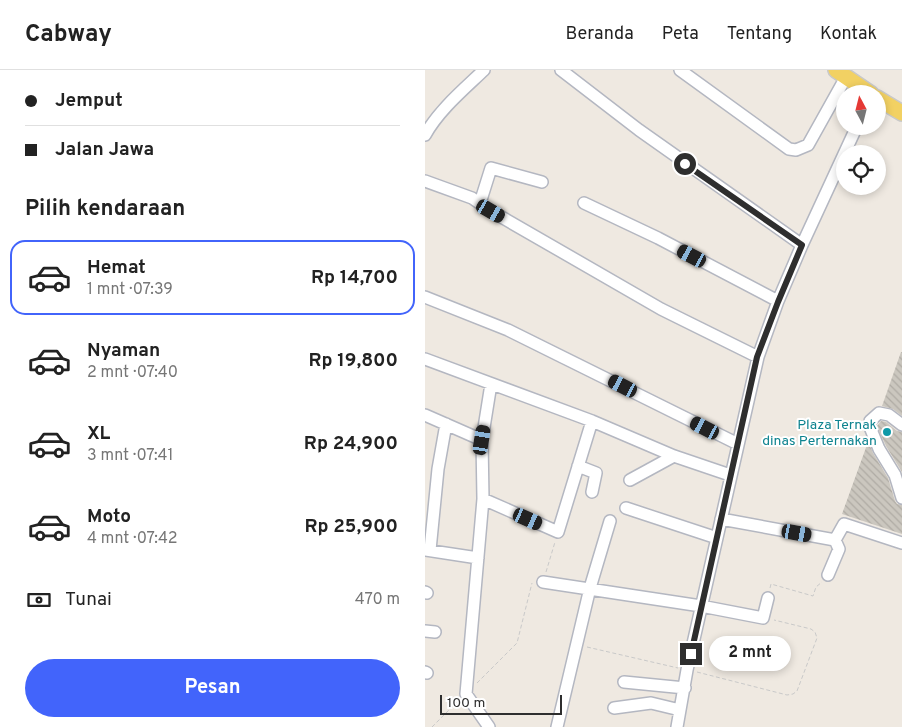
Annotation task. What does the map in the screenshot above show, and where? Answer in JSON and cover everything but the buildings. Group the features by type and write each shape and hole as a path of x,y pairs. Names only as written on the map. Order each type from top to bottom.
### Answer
{"main road":[{"path":"841,73 858,85"},
{"path":"886,103 902,113"}],"street":[{"path":"425,135 446,107 484,70"},
{"path":"561,70 639,130 802,245"},
{"path":"679,70 793,150 807,145 841,73"},
{"path":"677,727 687,670 757,357 802,245 853,135"},
{"path":"480,204 491,168 543,182"},
{"path":"425,182 473,198 480,204 661,309 757,357"},
{"path":"584,203 658,238 778,302"},
{"path":"425,297 508,330 738,444"},
{"path":"425,360 592,422 674,456 730,475"},
{"path":"489,727 466,694 483,499 482,440 491,384"},
{"path":"902,425 889,415 879,413 870,421 869,427 879,449 895,475 902,498"},
{"path":"425,415 482,440"},
{"path":"483,499 558,532 592,422"},
{"path":"446,424 427,550 477,558"},
{"path":"630,480 674,456"},
{"path":"578,466 596,472 592,492"},
{"path":"627,508 717,538"},
{"path":"721,519 835,540"},
{"path":"557,727 590,588 610,521"},
{"path":"835,540 844,524 902,543"},
{"path":"827,575 839,548 835,540"},
{"path":"543,582 701,606 763,618 767,598"},
{"path":"624,682 685,688"},
{"path":"614,708 651,704 680,710"}],"path":[{"path":"432,727 517,644 531,584 539,581 543,582 558,532"},
{"path":"767,598 771,584 813,596 815,587 823,582 827,575"},
{"path":"577,645 787,695 793,694 797,691 817,638 815,632 811,629 763,618"}],"place":[{"name":"Plaza Ternak dinas Perternakan","path":"887,432"}],"route":[{"path":"685,164 802,245 757,357 691,654"}]}
